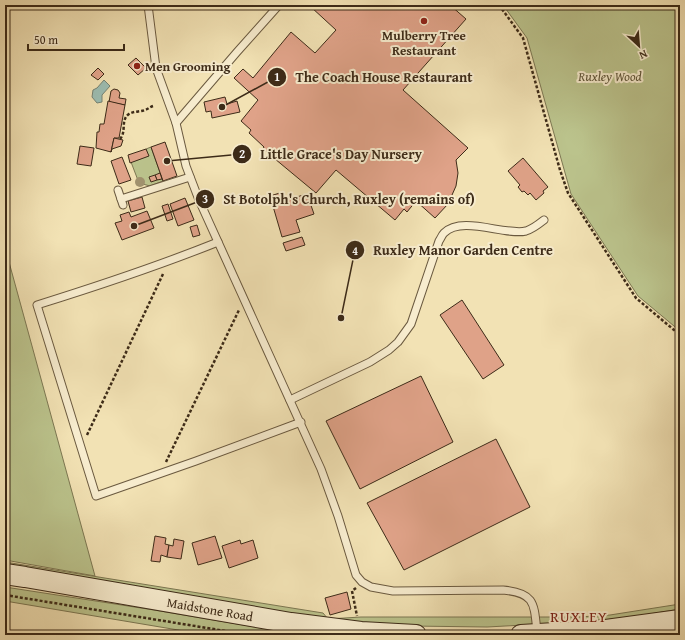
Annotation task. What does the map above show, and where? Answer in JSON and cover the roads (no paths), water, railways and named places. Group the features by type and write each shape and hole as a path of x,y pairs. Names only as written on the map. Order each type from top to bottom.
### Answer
{"main road":[{"name":"Maidstone Road","path":"5,574 270,620 361,632 416,635"},
{"path":"529,635 606,630 680,620"}],"lane":[{"path":"148,5 156,68 176,123 190,177 218,242 301,422 330,494 356,575 362,582 371,587 393,591 503,590 525,595 532,601 529,635"},
{"path":"176,123 279,5"},
{"path":"118,190 122,202 190,177"},
{"path":"290,400 370,362 390,350 398,342 411,324 439,240 444,233 451,228 474,226 513,232 526,231 535,227 544,220"},
{"path":"218,242 169,262 37,305 96,496 301,422"}],"water":[{"path":"104,80 110,86 102,95 102,102 97,103 92,97 93,90 97,88"}],"place":[{"name":"Mulberry Tree Restaurant","path":"424,21"},
{"name":"Men Grooming","path":"137,66"},
{"name":"The Coach House Restaurant","path":"222,107"},
{"name":"Little Grace's Day Nursery","path":"167,161"},
{"name":"St Botolph's Church, Ruxley (remains of)","path":"134,226"},
{"name":"Ruxley Manor Garden Centre","path":"341,318"}],"district":[{"name":"RUXLEY","path":"579,617"}],"park label":[{"name":"Ruxley Wood","path":"610,76"}]}
